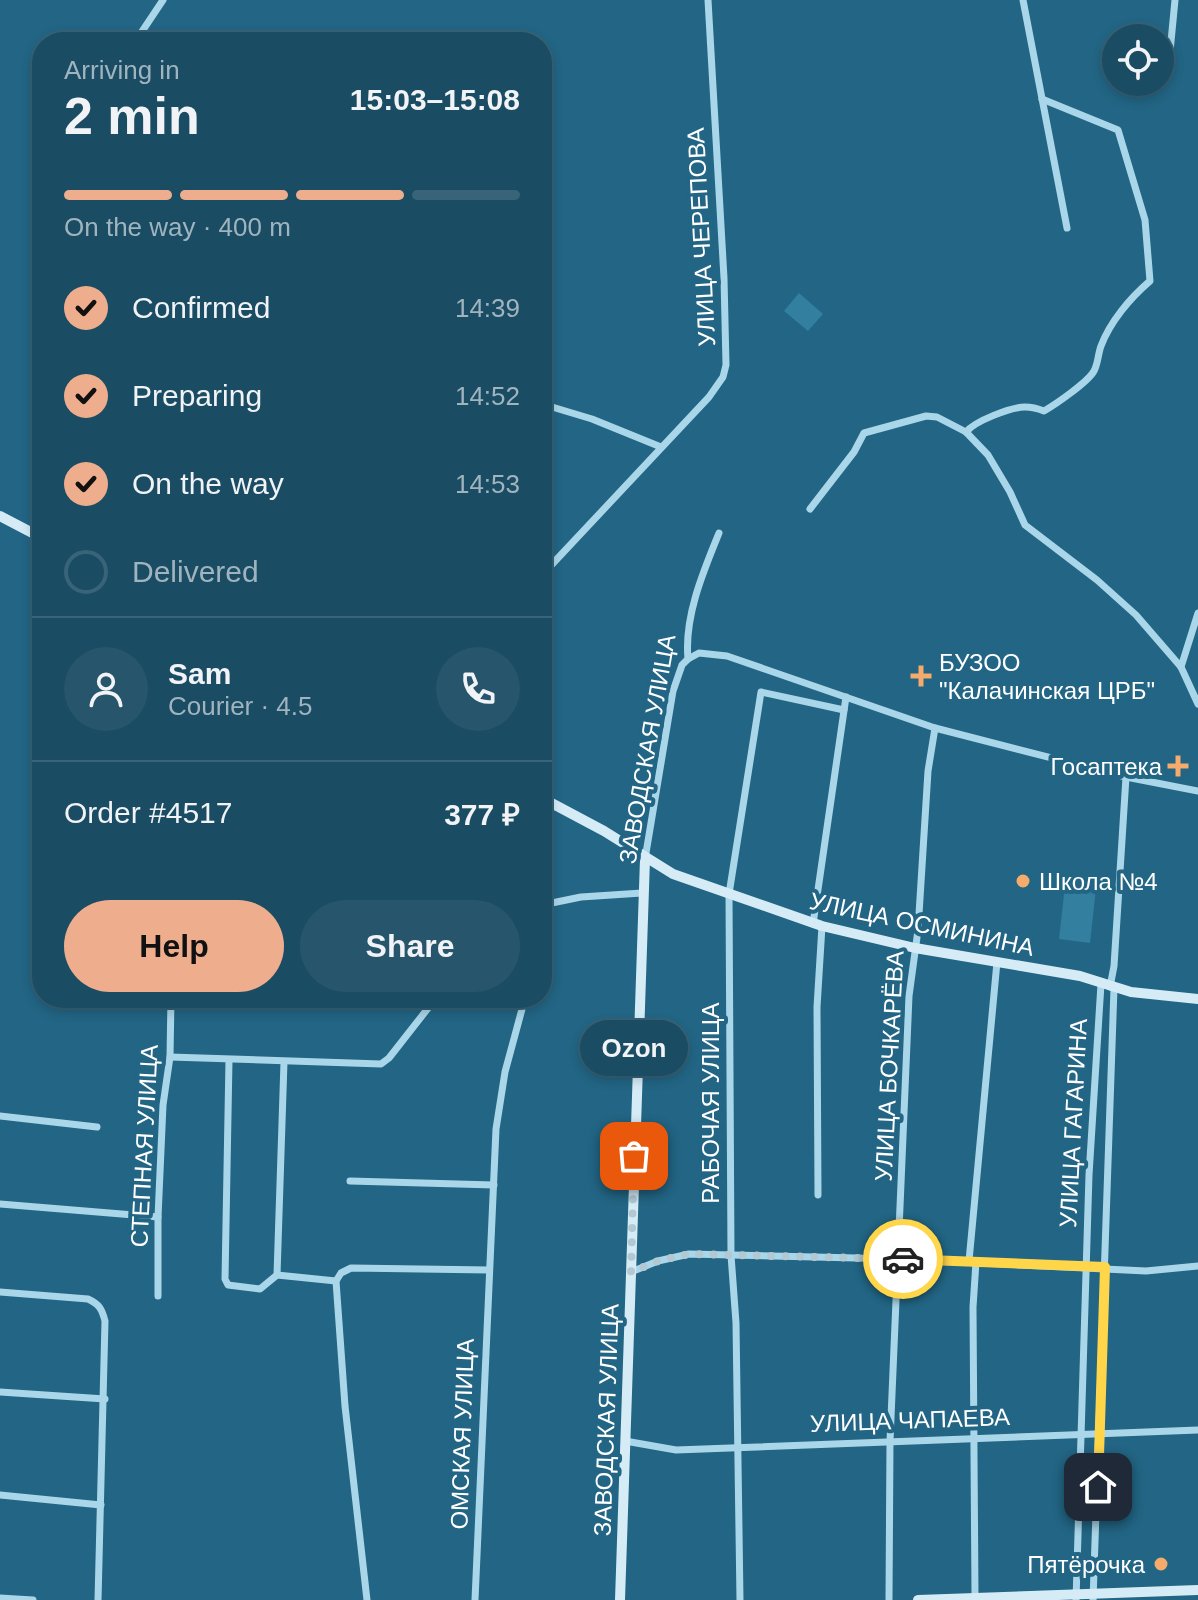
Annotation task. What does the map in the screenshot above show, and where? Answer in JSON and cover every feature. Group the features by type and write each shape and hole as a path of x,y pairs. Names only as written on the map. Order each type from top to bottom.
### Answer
{"street":[{"path":"142,32 163,0"},
{"name":"УЛИЦА ЧЕРЕПОВА","path":"552,564 709,397 723,377 726,365 724,278 708,0"},
{"path":"1023,0 1067,228"},
{"path":"1173,24 1175,0"},
{"path":"966,432 971,426 995,415 1024,406 1044,411 1063,399 1094,372 1101,345 1121,312 1150,281 1145,220 1118,130 1042,99"},
{"path":"552,407 592,419 661,447"},
{"path":"810,509 868,430 899,425 926,416 937,417 966,432 988,455 1025,525 1060,549 1136,615 1181,667 1198,704"},
{"path":"0,516 32,533"},
{"name":"ЗАВОДСКАЯ УЛИЦА","path":"620,1600 645,859 673,691 682,665 688,659 688,634 696,599 719,533"},
{"path":"1181,667 1198,613"},
{"path":"688,659 699,653 727,656 935,728 1126,777 1198,791"},
{"name":"РАБОЧАЯ УЛИЦА","path":"740,1600 736,1323 731,1255 729,894 761,692 844,710"},
{"path":"818,1195 818,925 846,697"},
{"name":"УЛИЦА БОЧКАРЁВА","path":"889,1600 890,1441 909,996 928,771 935,728"},
{"name":"УЛИЦА ГАГАРИНА","path":"1076,1597 1086,1266 1108,986 1114,966 1126,777"},
{"name":"УЛИЦА ОСМИНИНА","path":"552,803 673,874 818,925 915,948 1059,972 1161,997 1198,999"},
{"path":"552,903 581,897 642,893"},
{"path":"975,1597 973,1262 997,962"},
{"name":"УЛИЦА ГАГАРИНА","path":"1093,1597 1105,1267 1108,986"},
{"name":"СТЕПНАЯ УЛИЦА","path":"158,1296 158,1217 171,1008"},
{"path":"170,1057 381,1064 428,1008"},
{"name":"ОМСКАЯ УЛИЦА","path":"475,1600 489,1270 500,1100 523,1008"},
{"path":"229,1060 225,1279 232,1287 260,1289 277,1275 336,1281"},
{"path":"277,1275 284,1062"},
{"path":"0,1116 97,1127"},
{"path":"350,1181 494,1185"},
{"path":"0,1204 158,1217"},
{"path":"631,1272 658,1261 689,1254 898,1259 1146,1271 1198,1266"},
{"path":"367,1600 345,1406 336,1281 341,1273 351,1268 489,1270"},
{"path":"0,1292 88,1299 97,1303 105,1321 98,1600"},
{"path":"0,1392 105,1399"},
{"name":"УЛИЦА ЧАПАЕВА","path":"625,1441 676,1450 1198,1430"},
{"path":"0,1495 101,1505"},
{"path":"918,1600 1093,1597 1198,1590"},
{"path":"0,1598 33,1600"}],"shaded area":[{"path":"799,293 823,314 808,331 784,311"},
{"path":"1066,876 1097,879 1090,943 1059,939"}],"way so far":[{"path":"634,1156 631,1272 658,1261 689,1254 903,1259"}],"place":[{"name":"БУЗОО \"Калачинская ЦРБ\"","path":"921,676"},
{"name":"Госаптека","path":"1178,766"},
{"name":"Школа №4","path":"1023,881"},
{"name":"Ozon","path":"634,1156"},
{"name":"Пятёрочка","path":"1161,1564"}],"route":[{"path":"903,1259 1105,1267 1098,1487"}]}
